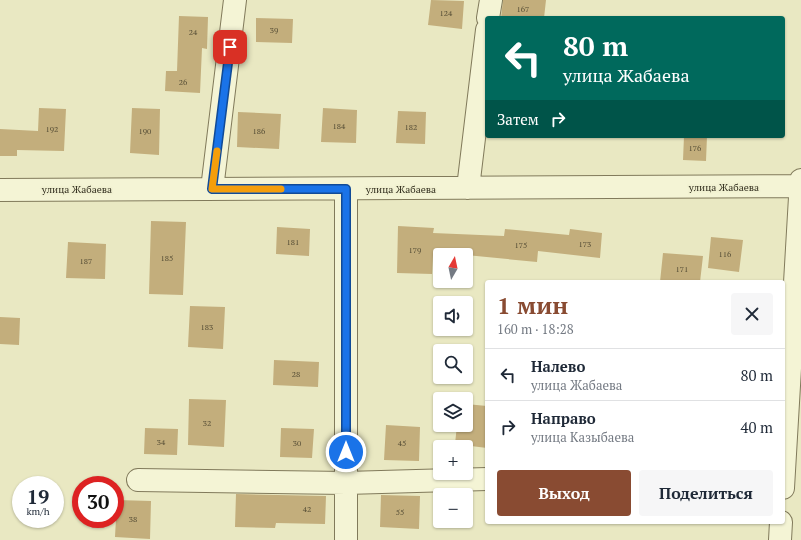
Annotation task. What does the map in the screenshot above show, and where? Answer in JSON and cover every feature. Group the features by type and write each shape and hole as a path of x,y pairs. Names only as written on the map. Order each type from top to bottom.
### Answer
{"street":[{"path":"212,189 236,0"},
{"path":"488,16 491,0"},
{"path":"468,188 485,47"},
{"path":"785,454 801,180"},
{"name":"улица Жабаева","path":"0,190 801,186"},
{"path":"346,189 346,540"},
{"path":"138,480 346,483 485,479"},
{"path":"780,540 781,524"}],"building":[{"path":"431,0 464,1 462,29 428,25"},
{"path":"503,0 546,0 544,16 501,16"},
{"path":"179,16 208,17 207,49 202,48 200,93 165,91 166,71 177,71"},
{"path":"256,18 293,19 292,43 256,42"},
{"path":"39,108 66,109 64,151 17,150 17,156 0,156 0,129 38,131"},
{"path":"132,108 160,109 159,155 130,153"},
{"path":"323,108 357,110 356,143 321,142"},
{"path":"398,111 426,112 425,144 396,143"},
{"path":"238,112 281,114 279,149 237,147"},
{"path":"684,138 707,138 706,161 683,160"},
{"path":"151,221 186,222 183,295 149,294"},
{"path":"398,226 434,228 433,233 504,236 505,229 569,235 570,229 602,233 600,258 538,251 537,262 473,256 473,248 433,248 432,274 397,273"},
{"path":"277,227 310,229 309,256 276,254"},
{"path":"711,237 743,240 739,272 708,268"},
{"path":"68,242 106,244 105,279 66,278"},
{"path":"663,253 703,256 700,280 660,280"},
{"path":"190,306 225,307 223,349 188,347"},
{"path":"0,317 20,318 19,345 0,344"},
{"path":"274,360 319,362 318,387 273,385"},
{"path":"189,399 226,400 224,447 188,445"},
{"path":"473,405 485,406 485,448 473,446 473,440 455,440 456,432 473,432"},
{"path":"386,425 420,427 419,461 384,460"},
{"path":"145,428 178,429 177,455 144,454"},
{"path":"281,428 314,429 312,458 280,457"},
{"path":"236,494 326,496 325,524 276,523 275,528 235,527"},
{"path":"381,495 420,496 419,529 380,527"},
{"path":"124,500 151,501 150,539 115,537 115,528 124,528"}],"slow traffic":[{"path":"217,151 212,189 281,189"}],"route":[{"path":"230,47 212,189 346,189 346,452"}]}
